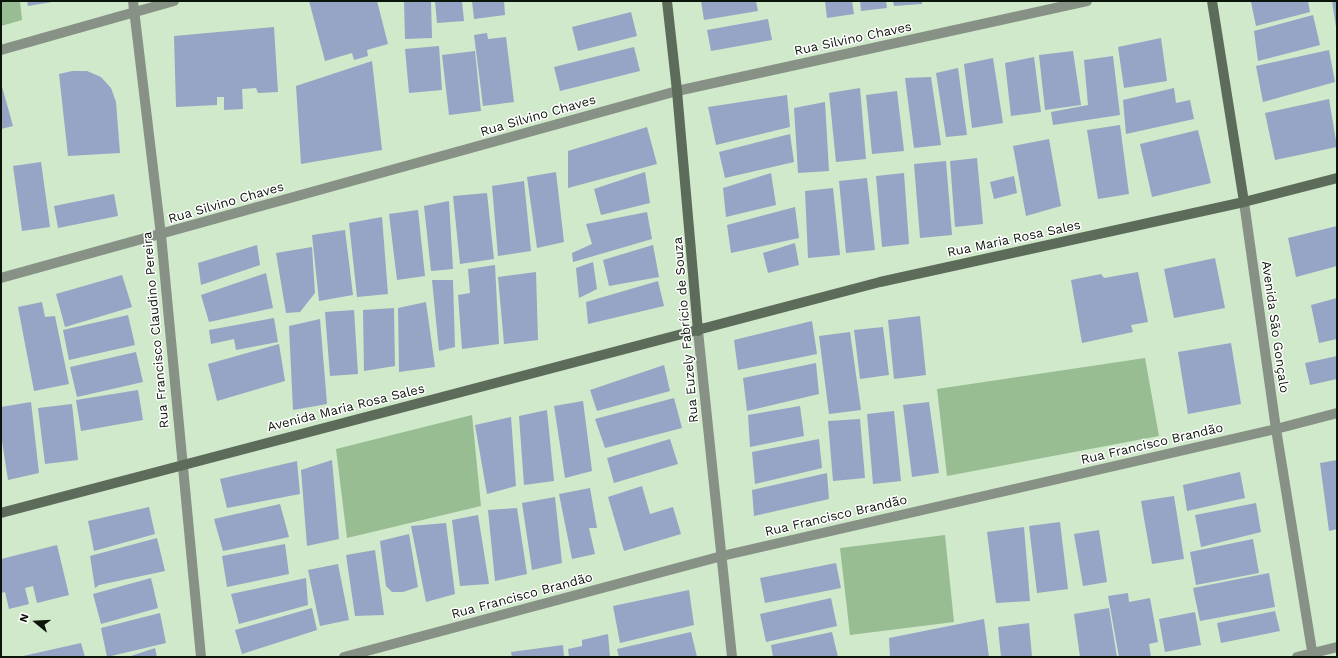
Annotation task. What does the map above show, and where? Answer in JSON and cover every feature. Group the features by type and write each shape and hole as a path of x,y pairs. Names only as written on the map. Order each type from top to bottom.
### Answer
{"main road":[{"name":"Rua Euzely Fabrício de Souza","path":"667,1 677,91 698,331"},
{"name":"Avenida São Gonçalo","path":"1212,1 1244,202"},
{"name":"Rua Maria Rosa Sales","path":"698,331 880,282 1244,202 1337,178"},
{"name":"Avenida Maria Rosa Sales","path":"1,513 182,464 698,331"}],"street":[{"name":"Rua Francisco Claudino Pereira","path":"133,1 161,235 201,657"},
{"path":"1,50 174,1"},
{"name":"Rua Silvino Chaves","path":"1,278 161,235 677,91 1087,1"},
{"name":"Avenida São Gonçalo","path":"1244,202 1276,429 1313,655"},
{"name":"Rua Euzely Fabrício de Souza","path":"698,331 732,657"},
{"name":"Rua Francisco Brandão","path":"344,657 722,556 1276,429 1337,413"},
{"path":"1297,657 1313,655 1337,647"}],"green space":[{"path":"1,1 20,1 22,20 1,26"},
{"path":"1145,358 1159,436 947,476 937,389"},
{"path":"472,415 481,506 347,538 336,449"},
{"path":"945,535 954,622 850,635 840,548"}],"building":[{"path":"27,1 52,1 52,2 28,6"},
{"path":"309,1 377,1 388,44 367,50 368,56 354,60 352,53 325,61"},
{"path":"404,1 431,1 432,38 405,39"},
{"path":"435,1 462,1 464,21 437,23"},
{"path":"472,1 504,1 505,15 474,19"},
{"path":"701,1 756,1 758,11 704,20"},
{"path":"825,1 852,1 854,14 827,18"},
{"path":"860,1 886,1 887,8 861,11"},
{"path":"893,1 922,1 922,4 894,6"},
{"path":"1308,1 1310,12 1256,26 1251,2"},
{"path":"1332,1 1337,1 1337,27 1336,27"},
{"path":"631,12 637,36 578,51 572,27"},
{"path":"1313,15 1320,45 1258,61 1254,31"},
{"path":"768,19 772,40 711,51 707,30"},
{"path":"274,27 278,92 258,93 256,88 242,89 243,109 224,110 224,97 217,97 217,105 176,107 174,36"},
{"path":"487,33 488,39 506,37 514,102 483,106 474,35"},
{"path":"1161,38 1167,81 1124,88 1118,47"},
{"path":"439,46 442,90 409,93 405,49"},
{"path":"634,47 640,71 560,91 554,67"},
{"path":"1329,50 1335,82 1263,102 1256,66"},
{"path":"475,51 481,111 449,115 442,55"},
{"path":"1073,51 1081,105 1045,110 1039,55"},
{"path":"1113,56 1120,115 1053,125 1051,112 1088,105 1084,60"},
{"path":"1034,57 1041,112 1011,116 1005,63"},
{"path":"993,58 1003,123 972,128 964,64"},
{"path":"372,61 382,150 301,164 296,86"},
{"path":"958,68 967,135 946,137 936,73"},
{"path":"72,71 87,71 101,77 111,88 116,102 120,153 68,156 59,74"},
{"path":"931,77 941,145 914,148 905,78"},
{"path":"1,83 13,126 1,129"},
{"path":"860,88 866,159 836,162 829,93"},
{"path":"1174,88 1176,103 1190,100 1194,119 1126,134 1123,100"},
{"path":"897,91 904,151 872,154 866,95"},
{"path":"787,95 790,127 716,145 708,107"},
{"path":"1329,99 1337,147 1275,160 1265,113"},
{"path":"825,102 829,171 798,173 794,108"},
{"path":"1120,125 1129,194 1098,199 1087,130"},
{"path":"647,127 657,164 568,188 568,151"},
{"path":"1198,130 1211,183 1152,197 1140,144"},
{"path":"790,134 794,162 725,178 719,152"},
{"path":"1049,139 1061,206 1026,216 1013,146"},
{"path":"977,158 983,224 955,227 950,161"},
{"path":"946,161 952,235 920,238 914,164"},
{"path":"41,162 50,227 22,231 13,166"},
{"path":"556,172 564,242 537,248 527,177"},
{"path":"645,172 650,203 601,215 594,189"},
{"path":"771,173 776,205 726,217 723,188"},
{"path":"904,173 909,244 882,247 876,176"},
{"path":"1014,176 1017,193 994,199 990,182"},
{"path":"867,178 875,250 846,253 839,181"},
{"path":"524,181 531,251 498,256 492,186"},
{"path":"833,188 840,255 808,258 805,191"},
{"path":"487,193 494,259 460,264 453,196"},
{"path":"114,194 118,216 58,228 54,206"},
{"path":"449,201 453,269 431,271 424,206"},
{"path":"795,207 799,238 731,253 727,225"},
{"path":"418,210 425,276 397,280 389,214"},
{"path":"647,212 652,239 573,262 572,253 592,244 586,224"},
{"path":"382,217 388,294 357,297 349,223"},
{"path":"1337,226 1337,266 1296,277 1288,238"},
{"path":"345,230 353,295 319,301 312,235"},
{"path":"795,243 799,265 768,273 763,253"},
{"path":"257,245 260,265 201,285 198,263"},
{"path":"653,245 659,277 609,286 603,260"},
{"path":"312,247 315,293 300,312 286,313 276,253"},
{"path":"1215,258 1225,308 1174,318 1164,269"},
{"path":"593,262 597,289 579,298 576,268"},
{"path":"495,265 499,344 462,349 458,295 470,293 468,269"},
{"path":"536,272 538,340 504,344 498,277"},
{"path":"1138,272 1148,322 1131,325 1133,332 1082,343 1071,280 1101,274 1104,278"},
{"path":"266,273 273,308 209,322 201,295"},
{"path":"122,275 132,307 65,327 56,294"},
{"path":"432,280 453,280 455,347 439,351"},
{"path":"658,281 664,306 588,324 586,302"},
{"path":"1337,298 1337,339 1319,343 1311,305"},
{"path":"42,302 45,317 55,316 69,384 34,391 18,307"},
{"path":"426,302 435,367 399,372 398,308"},
{"path":"394,308 395,366 364,371 363,310"},
{"path":"354,310 358,374 330,376 325,312"},
{"path":"128,315 135,345 69,360 63,330"},
{"path":"920,316 926,375 894,379 888,320"},
{"path":"274,318 278,342 236,350 234,339 211,344 209,330"},
{"path":"320,319 327,404 293,410 289,326"},
{"path":"812,321 817,354 738,370 734,340"},
{"path":"883,327 889,375 860,379 854,330"},
{"path":"850,332 861,410 829,414 819,336"},
{"path":"1231,343 1241,404 1188,414 1178,352"},
{"path":"279,344 285,381 217,401 208,364"},
{"path":"136,352 143,382 77,397 70,367"},
{"path":"1337,356 1337,379 1310,385 1305,363"},
{"path":"816,363 819,394 747,411 743,378"},
{"path":"664,365 670,391 597,411 590,390"},
{"path":"138,390 143,420 81,431 76,400"},
{"path":"674,398 682,428 605,448 595,419"},
{"path":"583,401 592,471 565,478 554,406"},
{"path":"31,402 39,473 8,480 1,435 1,407"},
{"path":"929,402 939,473 912,477 903,405"},
{"path":"72,404 78,460 45,464 38,408"},
{"path":"800,406 804,436 750,447 748,415"},
{"path":"547,410 554,481 524,485 519,416"},
{"path":"894,411 901,481 873,484 867,414"},
{"path":"511,417 516,486 487,494 475,425"},
{"path":"860,419 865,478 833,481 828,421"},
{"path":"670,439 678,464 614,483 607,458"},
{"path":"819,439 822,468 755,484 752,452"},
{"path":"332,460 339,539 307,546 301,470"},
{"path":"1337,460 1337,529 1329,531 1320,463"},
{"path":"297,461 300,494 227,508 220,479"},
{"path":"1240,472 1245,498 1187,511 1183,485"},
{"path":"827,473 829,499 754,516 752,490"},
{"path":"642,486 650,514 673,507 681,534 624,551 608,497"},
{"path":"590,488 597,528 589,528 595,554 572,559 559,494"},
{"path":"1174,496 1184,559 1152,564 1141,501"},
{"path":"555,497 562,563 532,570 522,503"},
{"path":"1256,503 1261,532 1201,547 1195,515"},
{"path":"280,504 289,537 223,551 214,519"},
{"path":"149,507 155,534 94,551 88,521"},
{"path":"517,508 527,574 495,581 488,510"},
{"path":"478,515 489,584 460,586 452,520"},
{"path":"1060,522 1068,589 1037,593 1029,526"},
{"path":"446,523 455,594 426,602 411,526"},
{"path":"1024,527 1030,601 996,603 987,532"},
{"path":"1099,530 1107,582 1083,586 1074,534"},
{"path":"409,534 418,587 403,592 392,592 386,586 380,541"},
{"path":"157,538 165,571 99,585 95,588 90,556"},
{"path":"1253,539 1259,573 1196,585 1190,552"},
{"path":"285,544 289,574 227,587 222,556"},
{"path":"57,545 69,595 37,603 33,586 25,588 29,604 9,609 5,592 1,593 1,559"},
{"path":"375,550 384,615 355,616 346,555"},
{"path":"836,563 841,588 765,603 760,578"},
{"path":"338,564 349,620 320,626 308,570"},
{"path":"1269,573 1275,607 1200,621 1193,588"},
{"path":"151,578 158,608 101,624 93,594"},
{"path":"306,578 308,605 239,624 231,594"},
{"path":"689,590 694,625 620,643 613,606"},
{"path":"1128,593 1129,602 1150,598 1158,642 1149,644 1151,657 1119,657 1108,596"},
{"path":"831,598 837,626 766,642 760,614"},
{"path":"312,608 317,630 242,654 235,630"},
{"path":"1109,608 1117,657 1080,657 1074,614"},
{"path":"1275,611 1280,631 1221,643 1217,623"},
{"path":"1195,612 1201,645 1165,652 1159,619"},
{"path":"160,613 166,643 107,657 101,628"},
{"path":"984,619 989,657 890,657 889,638"},
{"path":"1029,623 1032,657 1001,657 998,627"},
{"path":"691,632 697,657 619,657 617,649"},
{"path":"832,632 838,657 773,657 771,645"},
{"path":"608,634 610,657 569,657 568,649 582,646 582,640"},
{"path":"81,643 85,657 23,657 23,656"},
{"path":"563,645 564,657 512,657 511,652"},
{"path":"155,648 157,657 128,657"}]}
